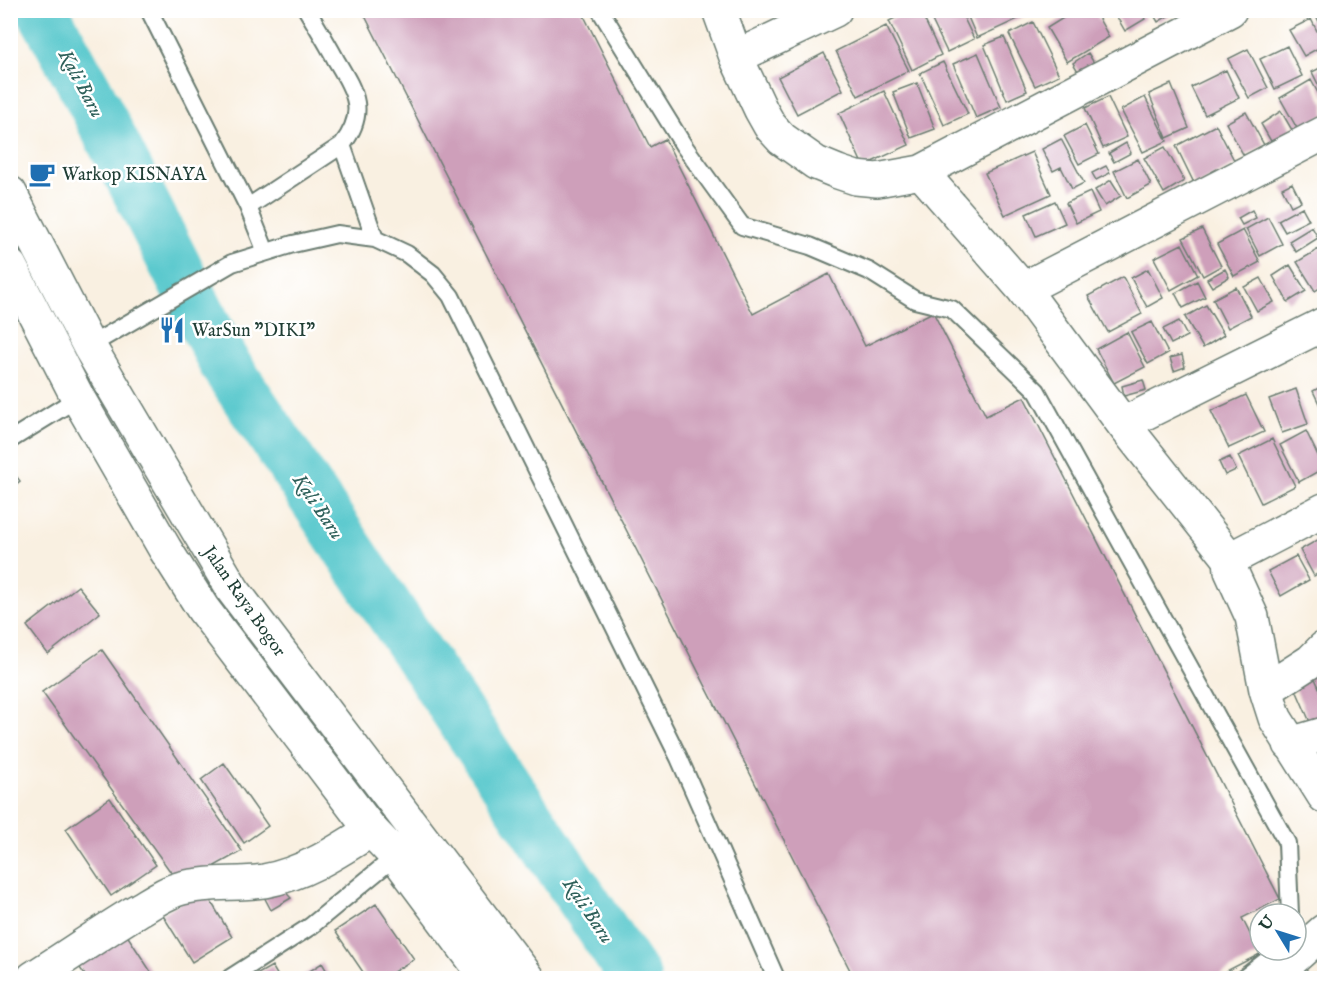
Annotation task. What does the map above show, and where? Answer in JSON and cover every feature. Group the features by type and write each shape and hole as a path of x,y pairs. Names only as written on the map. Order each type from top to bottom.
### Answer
{"main road":[{"path":"719,10 736,57 770,126 796,150 838,172 856,178 877,180 921,172 1230,10"},
{"path":"736,57 835,10"},
{"path":"1023,289 1324,133"},
{"path":"921,172 1023,289 1123,424 1230,560 1231,571 1252,617 1266,690 1275,718 1324,796"},
{"name":"Jalan Raya Bogor","path":"13,202 89,346 233,590 528,978"},
{"name":"Jalan Raya Bogor","path":"10,266 78,398 202,609 371,830 396,856 487,978"},
{"path":"1123,424 1324,324"},
{"path":"1230,560 1324,510"},
{"path":"1266,690 1311,660 1324,648"},
{"path":"1290,744 1324,734"},
{"path":"33,978 157,899 181,888 211,883 264,881 295,873 328,857 371,830"},
{"path":"1270,978 1324,931"},
{"path":"10,974 14,978"}],"lane":[{"path":"149,10 248,207 266,252"},
{"path":"248,207 342,146 354,123 357,108 354,89 307,10"},
{"path":"600,10 684,146 742,226 810,246 869,271 915,300 951,309 1037,392 1287,843 1289,902"},
{"path":"342,146 375,239"},
{"path":"89,346 232,263 337,234 375,239 412,256 433,274 451,296 679,758 776,978"},
{"path":"10,440 78,398"},
{"path":"230,978 311,926 396,856"},
{"path":"1244,978 1264,962"}],"building":[{"path":"362,10 581,10 650,147 665,139 753,314 829,274 865,346 933,312 986,416 1024,397 1280,899 1274,902 1248,902 1248,915 1242,918 1248,930 1248,960 1213,978 854,978"},
{"path":"911,10 920,10 941,55 912,70 889,21"},
{"path":"927,10 960,10 974,39 947,52"},
{"path":"965,10 1030,10 1031,13 977,38"},
{"path":"1076,10 1094,10 1109,37 1067,62 1047,28"},
{"path":"1113,10 1140,10 1145,19 1125,31"},
{"path":"1151,10 1178,10 1158,22"},
{"path":"1324,11 1324,33 1316,15"},
{"path":"1311,19 1324,45 1304,56 1289,30"},
{"path":"1033,22 1059,75 1035,86 1009,34"},
{"path":"886,26 909,71 858,96 836,51"},
{"path":"1004,37 1027,91 1007,100 984,45"},
{"path":"1287,46 1302,76 1275,89 1260,59"},
{"path":"1248,49 1268,88 1249,98 1228,59"},
{"path":"824,53 843,90 797,114 778,77"},
{"path":"978,53 1001,107 976,118 953,64"},
{"path":"1088,53 1094,63 1079,73 1073,63"},
{"path":"943,62 968,114 944,125 920,73"},
{"path":"1324,66 1324,96 1312,72"},
{"path":"1226,70 1239,98 1205,115 1191,87"},
{"path":"1311,80 1324,104 1324,115 1298,130 1280,98"},
{"path":"917,83 935,129 911,138 893,92"},
{"path":"1171,84 1189,128 1167,138 1149,94"},
{"path":"884,91 909,145 863,166 839,113"},
{"path":"1108,97 1127,137 1103,148 1085,108"},
{"path":"1145,97 1167,141 1143,152 1121,110"},
{"path":"1281,111 1299,142 1279,155 1261,124"},
{"path":"1246,112 1264,145 1244,156 1226,123"},
{"path":"1085,125 1099,154 1079,164 1064,136"},
{"path":"1216,125 1236,164 1195,185 1176,146"},
{"path":"1061,139 1084,183 1072,189 1061,167 1053,171 1042,149"},
{"path":"1126,143 1131,153 1114,162 1109,153"},
{"path":"1165,147 1184,181 1164,193 1144,158"},
{"path":"1032,152 1051,194 1005,215 985,173"},
{"path":"1138,159 1151,185 1127,198 1114,171"},
{"path":"1106,166 1110,173 1096,180 1092,173"},
{"path":"1111,180 1121,196 1105,206 1095,190"},
{"path":"1292,183 1301,201 1291,206 1282,188"},
{"path":"1090,192 1099,212 1076,223 1066,203"},
{"path":"1055,201 1065,223 1036,236 1026,214"},
{"path":"1302,207 1309,220 1285,232 1278,220"},
{"path":"1252,210 1256,218 1242,225 1238,218"},
{"path":"1268,217 1282,244 1260,256 1246,229"},
{"path":"1312,227 1318,238 1296,252 1289,241"},
{"path":"1202,229 1221,266 1203,276 1183,238"},
{"path":"1243,230 1260,262 1234,276 1217,244"},
{"path":"1182,244 1198,275 1171,290 1154,258"},
{"path":"1322,247 1324,250 1324,285 1315,291 1297,262"},
{"path":"1290,265 1306,291 1288,302 1273,276"},
{"path":"1148,269 1163,298 1147,307 1131,278"},
{"path":"1225,269 1229,277 1212,287 1207,279"},
{"path":"1123,277 1142,314 1108,332 1088,296"},
{"path":"1261,278 1274,302 1257,311 1244,287"},
{"path":"1197,281 1205,297 1183,308 1175,293"},
{"path":"1236,287 1251,316 1228,328 1213,299"},
{"path":"1206,305 1224,335 1203,348 1185,317"},
{"path":"1179,321 1187,336 1171,344 1163,329"},
{"path":"1152,322 1168,353 1148,364 1131,332"},
{"path":"1127,332 1145,367 1114,383 1096,349"},
{"path":"1182,355 1185,367 1174,371 1170,358"},
{"path":"1143,380 1146,390 1124,396 1122,386"},
{"path":"1324,385 1324,414 1313,391"},
{"path":"1296,389 1308,424 1282,433 1269,399"},
{"path":"1246,395 1264,432 1229,448 1211,411"},
{"path":"1306,431 1324,468 1299,482 1280,445"},
{"path":"1272,439 1295,486 1261,503 1238,456"},
{"path":"1230,457 1236,470 1225,475 1219,462"},
{"path":"10,468 20,481 10,489"},
{"path":"1321,538 1324,545 1324,570 1314,576 1300,550"},
{"path":"1296,556 1309,580 1281,596 1268,571"},
{"path":"78,586 100,613 48,654 27,626"},
{"path":"102,650 242,851 180,885 42,692"},
{"path":"1313,674 1324,699 1324,724 1313,729 1293,683"},
{"path":"224,763 268,826 244,843 201,780"},
{"path":"110,798 156,865 111,896 66,829"},
{"path":"278,884 291,898 271,910 261,891"},
{"path":"203,888 232,937 192,962 162,914"},
{"path":"376,904 414,959 384,978 367,978 335,931"},
{"path":"123,929 155,978 87,978 75,961"},
{"path":"322,963 331,978 299,978"},
{"path":"272,966 279,978 251,978"}],"waterway":[{"name":"Kali Baru","path":"42,10 88,93 226,366 635,978"}],"place":[{"name":"Warkop KISNAYA","path":"42,174"},
{"name":"WarSun \"DIKI\"","path":"172,330"}]}
